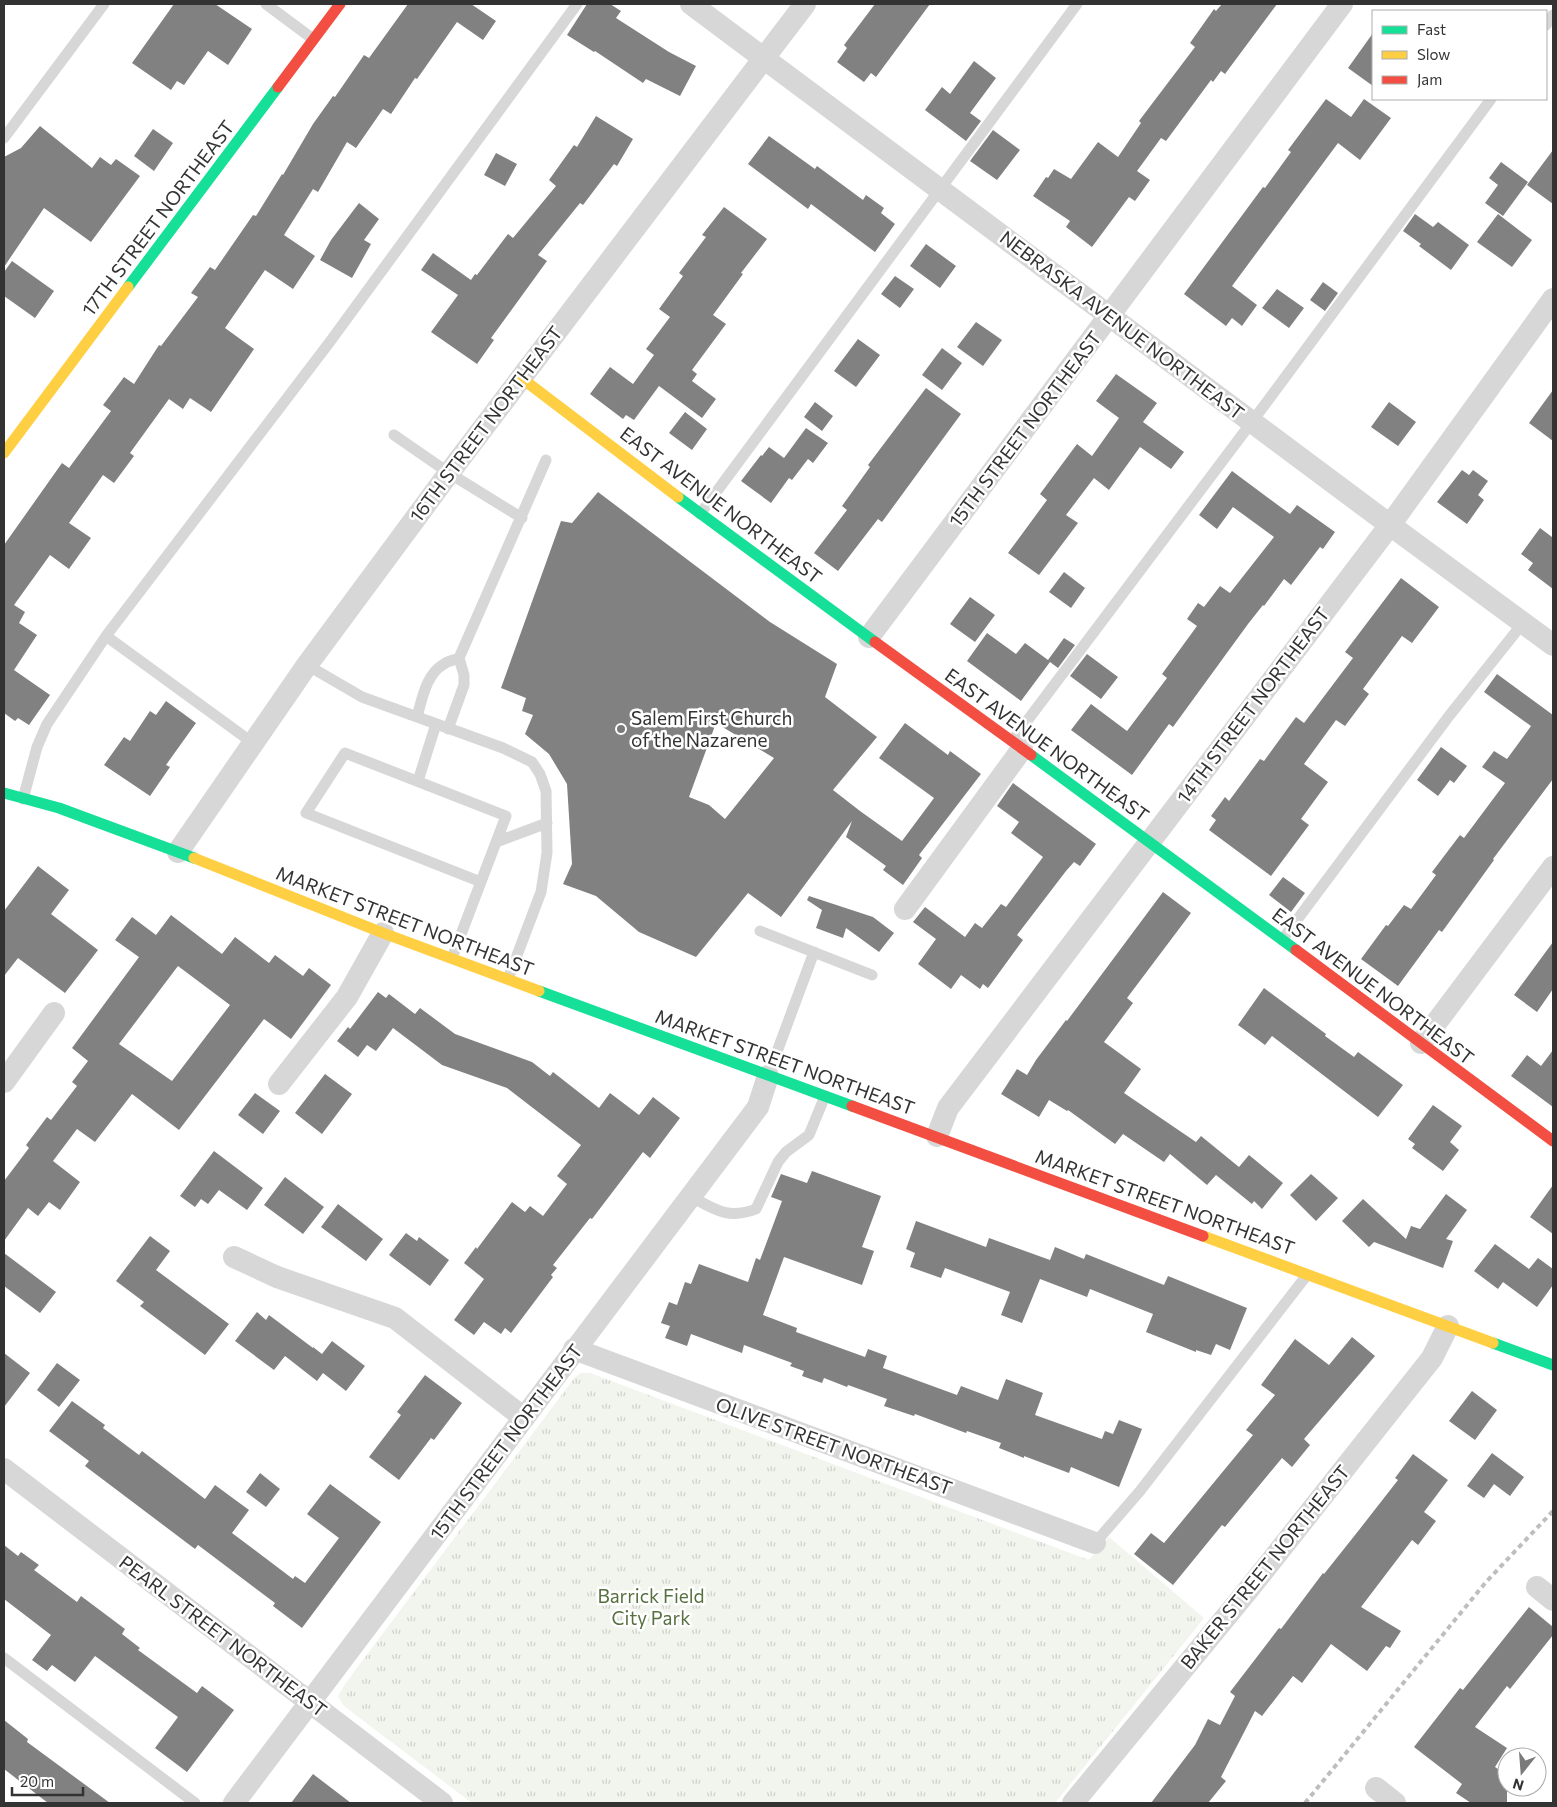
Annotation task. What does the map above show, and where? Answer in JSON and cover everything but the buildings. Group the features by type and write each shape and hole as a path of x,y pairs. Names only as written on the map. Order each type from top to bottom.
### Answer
{"main road":[{"name":"17TH STREET NORTHEAST","path":"4,453 340,4"},
{"name":"EAST AVENUE NORTHEAST","path":"520,377 700,514 1150,842 1553,1141"},
{"name":"MARKET STREET NORTHEAST","path":"4,793 59,808 178,852 383,933 1553,1365"}],"street":[{"name":"NEBRASKA AVENUE NORTHEAST","path":"691,4 1553,645"},
{"name":"16TH STREET NORTHEAST","path":"178,852 307,665 520,377 804,4"},
{"name":"15TH STREET NORTHEAST","path":"869,637 1342,4"},
{"name":"14TH STREET NORTHEAST","path":"937,1136 948,1108 1390,525 1553,299"},
{"path":"905,909 1017,745"},
{"path":"1421,1043 1553,867"},
{"path":"279,1084 347,997 383,933"},
{"path":"4,1082 54,1013"},
{"name":"15TH STREET NORTHEAST","path":"234,1803 758,1106 768,1076"},
{"path":"234,1258 277,1277 395,1318 524,1418"},
{"name":"BAKER STREET NORTHEAST","path":"1073,1803 1248,1589 1432,1358 1448,1326"},
{"name":"OLIVE STREET NORTHEAST","path":"574,1349 1095,1543"},
{"name":"PEARL STREET NORTHEAST","path":"4,1469 442,1803"},
{"path":"1376,1788 1395,1803"}],"lane":[{"path":"4,138 104,4"},
{"path":"267,4 314,39"},
{"path":"23,799 37,747 47,724 106,636 329,343 577,4"},
{"path":"700,514 1077,4"},
{"path":"1017,745 1252,422 1490,100"},
{"path":"394,435 449,473 522,518"},
{"path":"448,728 464,685 464,675 459,658 546,460"},
{"path":"1282,940 1449,716 1523,622"},
{"path":"106,636 253,743"},
{"path":"416,717 427,684 435,671 444,664 459,658"},
{"path":"307,665 362,697 502,748 532,762 540,774 546,791 547,823 547,853 541,892 508,979"},
{"path":"418,782 436,724"},
{"path":"452,958 481,882 496,842 506,816 345,753 306,814 481,882"},
{"path":"496,842 547,823"},
{"path":"760,931 872,975"},
{"path":"768,1076 814,952"},
{"path":"690,1196 718,1211 735,1215 744,1214 756,1209 778,1162 786,1152 809,1136 825,1096"},
{"path":"1095,1543 1140,1491 1308,1274"},
{"path":"4,1658 195,1803"}],"green space":[{"name":"Barrick Field City Park","path":"581,1373 590,1373 1089,1560 1109,1537 1204,1618 1055,1803 472,1803 343,1705 338,1696 345,1684 575,1377"}],"railway":[{"path":"1305,1803 1486,1582 1553,1511"}],"traffic: fast":[{"path":"128,287 278,87"},
{"path":"678,497 875,642"},
{"path":"1031,755 1296,950"},
{"path":"4,793 59,808 194,858"},
{"path":"539,991 852,1106"},
{"path":"1493,1343 1553,1365"}],"traffic: slow":[{"path":"4,453 128,287"},
{"path":"520,377 678,497"},
{"path":"194,858 383,933 539,991"},
{"path":"1203,1236 1493,1343"}],"traffic: jam":[{"path":"278,87 340,4"},
{"path":"875,642 1031,755"},
{"path":"1296,950 1553,1141"},
{"path":"852,1106 1203,1236"}],"place":[{"name":"Salem First Church of the Nazarene","path":"621,729"}]}
